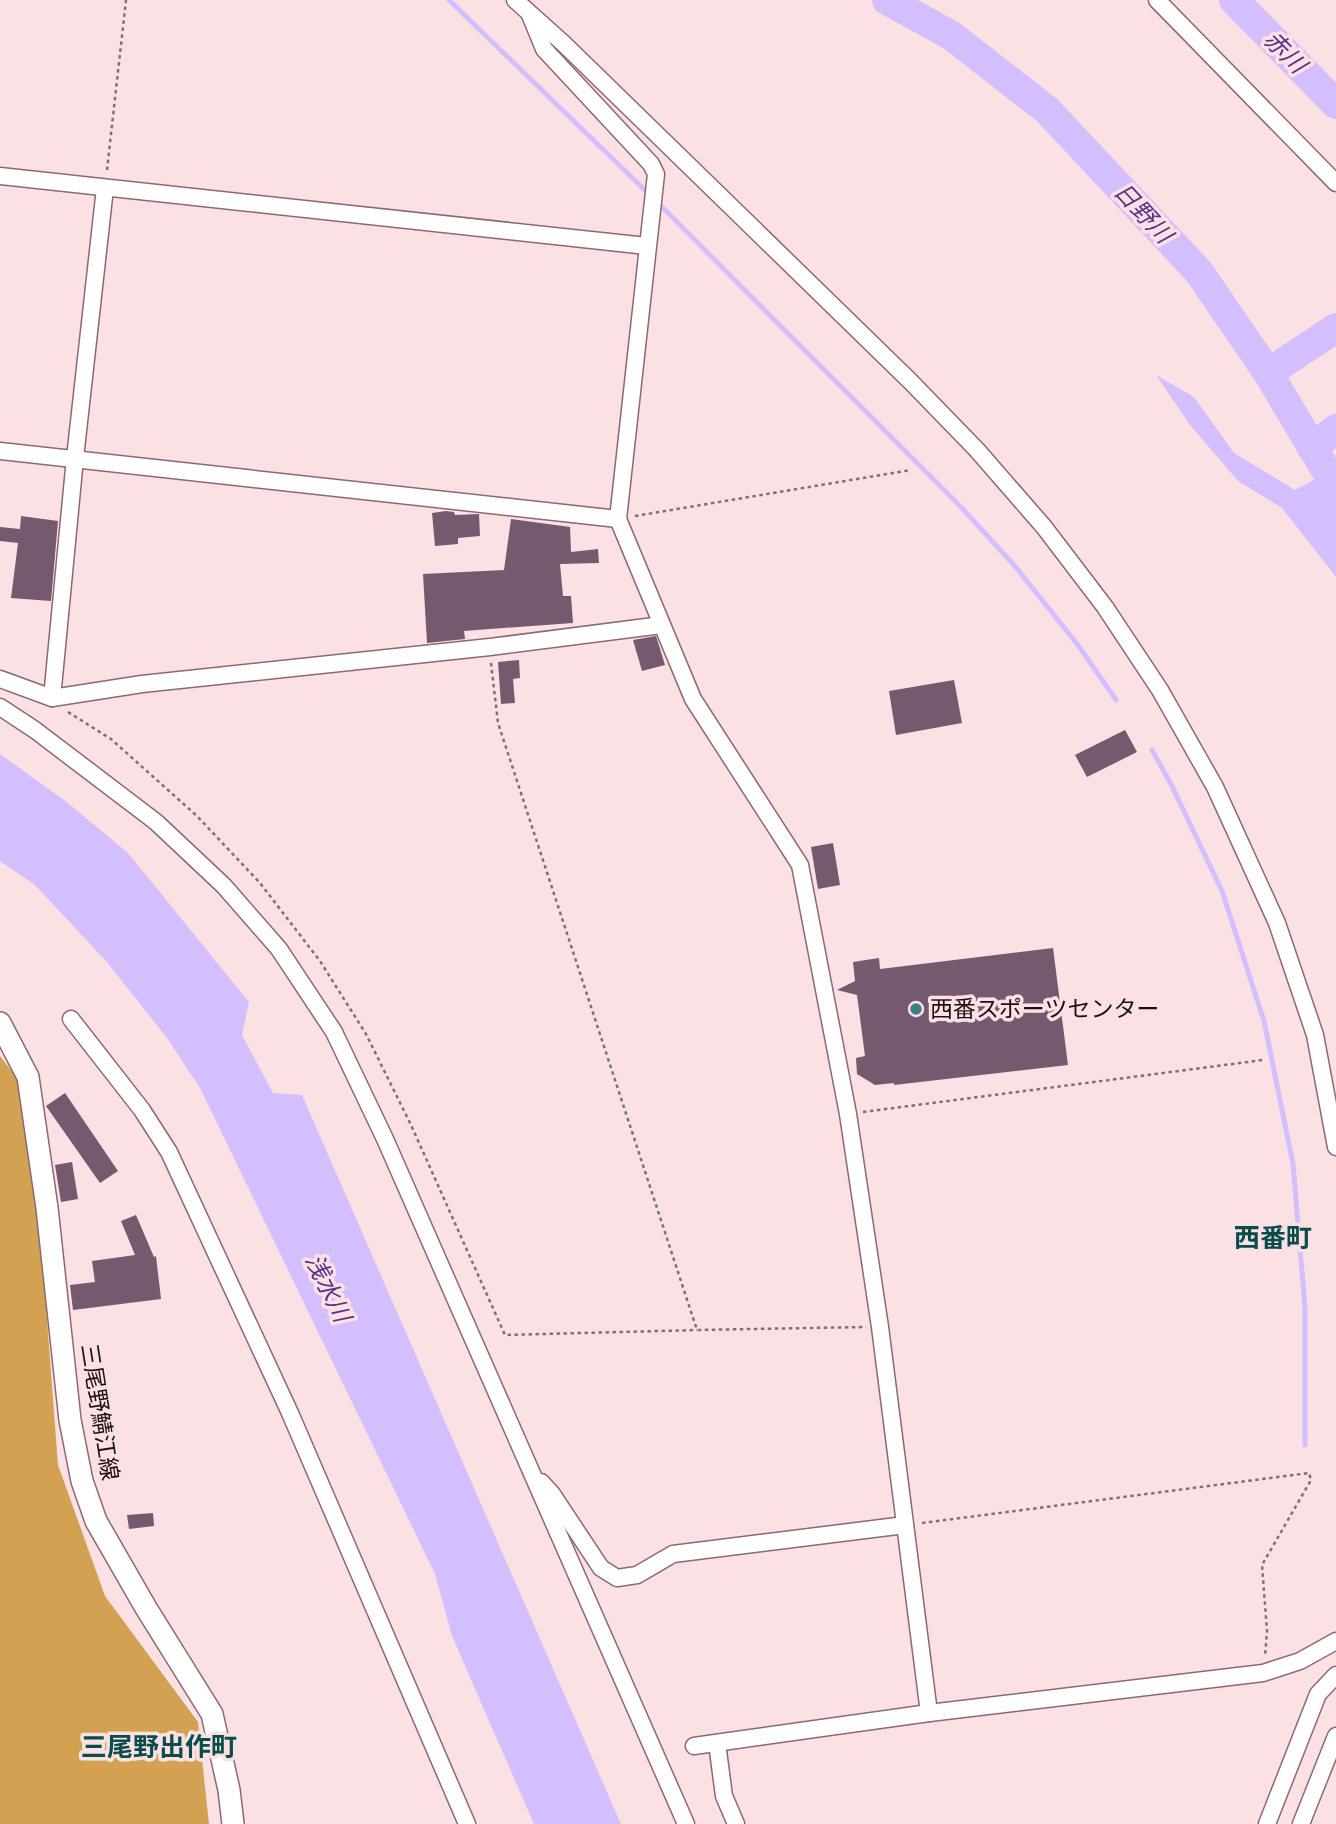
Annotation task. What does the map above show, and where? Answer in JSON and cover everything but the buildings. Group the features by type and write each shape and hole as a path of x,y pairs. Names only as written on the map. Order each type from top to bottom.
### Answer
{"main road":[{"name":"三尾野鯖江線","path":"0,1023 28,1077 47,1208 70,1420 82,1481 96,1521 212,1714 229,1790 233,1824"}],"street":[{"path":"515,0 563,43 910,381 1044,527 1105,607 1160,690 1215,787 1278,923 1315,1035 1336,1147"},
{"path":"1157,0 1336,183"},
{"path":"530,15 544,49 650,164 656,174 618,519 693,699 800,865 848,1114 880,1327 929,1713"},
{"path":"0,176 647,246"},
{"path":"52,698 75,458 106,188"},
{"path":"0,451 618,519"},
{"path":"0,678 52,698 142,684 490,647 662,625"},
{"path":"0,707 35,730 156,822 224,886 279,949 334,1032 385,1139 687,1824"},
{"path":"71,1019 142,1111 169,1152 290,1413 467,1824"},
{"path":"530,1469 552,1494 601,1568 617,1578 637,1575 673,1554 905,1525"},
{"path":"694,1746 929,1713 1263,1673 1300,1661 1336,1641"},
{"path":"1266,1824 1318,1694 1336,1675"},
{"path":"1300,1824 1336,1736"},
{"path":"717,1743 724,1796 736,1824"}],"path":[{"path":"106,188 126,0"},
{"path":"618,519 911,470"},
{"path":"490,647 498,723 696,1330"},
{"path":"52,698 63,709 111,739 197,816 260,883 320,961 366,1034 411,1125 505,1335 880,1327"},
{"path":"848,1114 1263,1060"},
{"path":"905,1525 1309,1473 1311,1480 1262,1565 1267,1631 1263,1673"}],"shaded area":[{"path":"0,1056 30,1095 58,1465 105,1596 198,1722 209,1824 0,1824"}],"water":[{"path":"1156,375 1194,397 1234,453 1295,490 1336,468 1336,577 1282,508 1238,481 1190,425"},
{"name":"浅水川","path":"0,754 68,803 128,853 249,1002 242,1035 273,1093 302,1095 621,1824 534,1824 452,1636 435,1574 200,1088 167,1038 106,961 35,885 0,861"}],"waterway":[{"path":"449,0 650,195"},
{"name":"日野川","path":"887,0 952,36 1047,110 1199,272 1268,373 1336,487"},
{"name":"赤川","path":"1234,0 1336,104"},
{"path":"657,202 961,507 1014,565 1078,645 1116,700"},
{"path":"1268,373 1336,328"},
{"path":"1312,448 1336,429"},
{"path":"1152,750 1222,891 1264,1021 1293,1164 1305,1308 1305,1445"}],"place":[{"name":"西番スポーツセンター","path":"916,1009"}],"district":[{"name":"西番町","path":"1273,1238"},
{"name":"三尾野出作町","path":"159,1747"}]}
